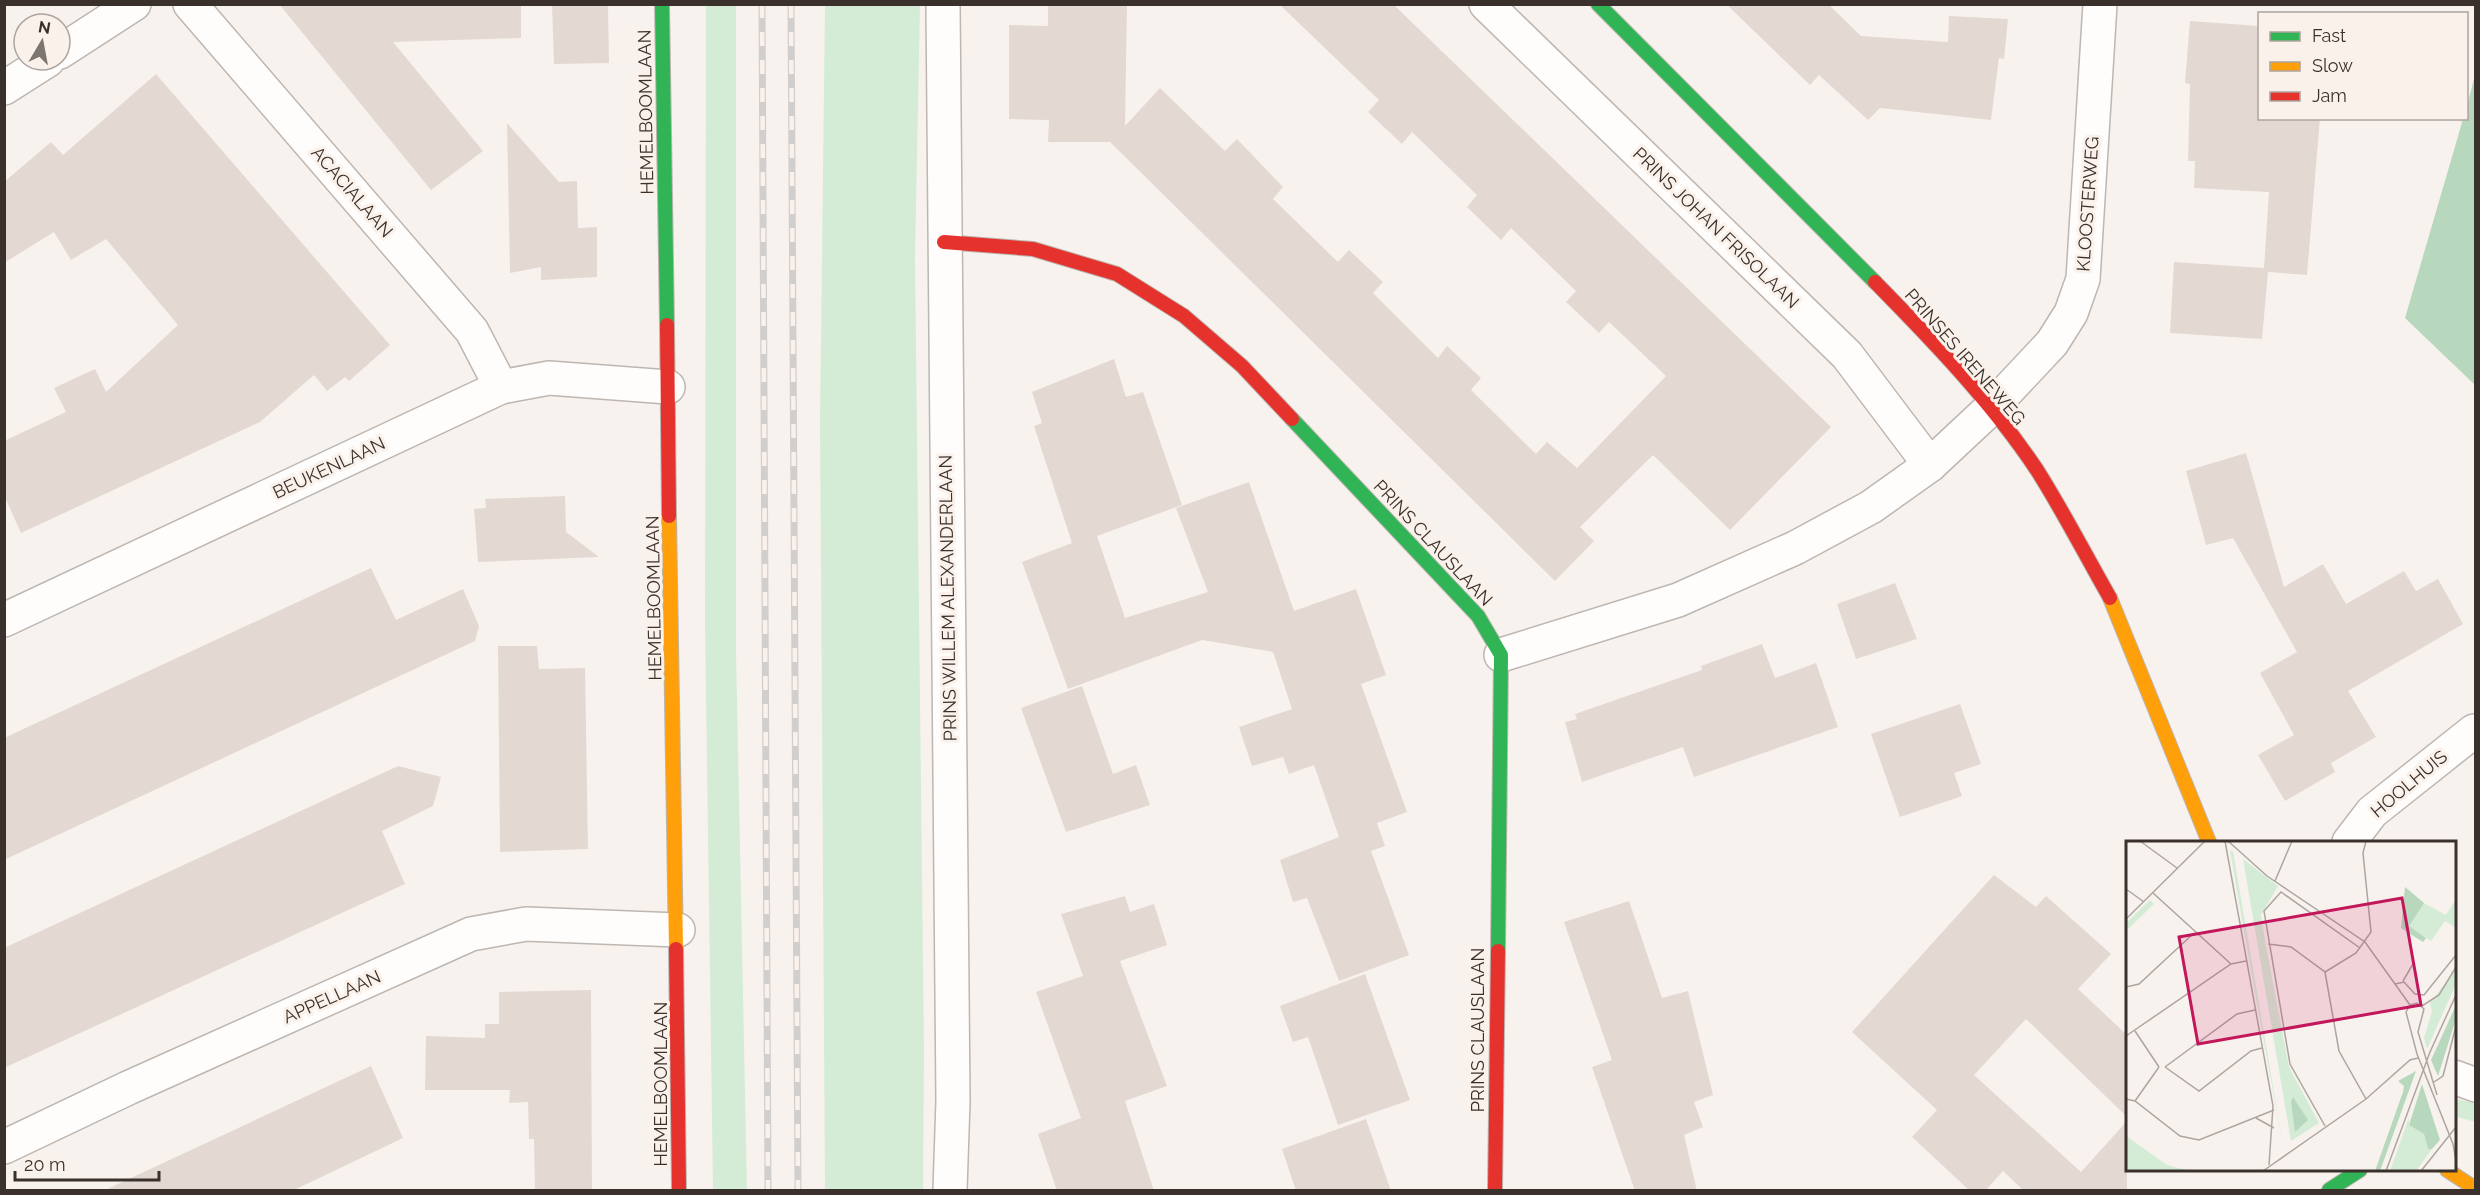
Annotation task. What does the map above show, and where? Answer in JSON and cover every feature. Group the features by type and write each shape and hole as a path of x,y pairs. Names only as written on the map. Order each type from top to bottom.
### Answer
{"street":[{"path":"72,44 134,4"},
{"name":"ACACIALAAN","path":"190,4 472,331 501,387"},
{"name":"HEMELBOOMLAAN","path":"662,4 678,930 679,1191"},
{"name":"PRINS WILLEM ALEXANDERLAAN","path":"943,4 953,1101 950,1191"},
{"name":"PRINS JOHAN FRISOLAAN","path":"1486,4 1847,355 1930,465"},
{"name":"PRINSES IRENEWEG","path":"1598,4 1920,328 1991,408 2037,471 2116,609 2208,841"},
{"name":"KLOOSTERWEG","path":"1501,655 1678,600 1795,548 1871,507 1930,465 1991,408 2052,343 2071,313 2083,279 2100,4"},
{"path":"4,88 29,72"},
{"name":"PRINS CLAUSLAAN","path":"944,242 1033,249 1118,274 1185,316 1242,366 1470,607 1478,616 1501,655 1495,1191"},
{"name":"BEUKENLAAN","path":"4,620 501,387 549,378 668,387"},
{"name":"HOOLHUIS","path":"2350,841 2372,812 2474,732"},
{"name":"APPELLAAN","path":"4,1147 128,1088 471,934 526,924 678,930"},
{"path":"2456,1078 2475,1085"},
{"path":"2329,1191 2357,1171"},
{"path":"2448,1171 2475,1189"}],"green space":[{"path":"706,5 736,5 736,651 747,1190 713,1190 705,624"},
{"path":"825,5 920,5 915,258 924,1051 923,1190 825,1190 820,421"},
{"path":"2475,75 2475,385 2405,318 2463,120 2468,120 2468,102"},
{"path":"2456,1099 2475,1103 2475,1122 2456,1116"}],"building":[{"path":"279,4 521,4 521,38 393,42 483,151 431,190"},
{"path":"552,4 608,4 609,63 554,64"},
{"path":"1048,4 1127,6 1125,126 1160,88 1225,151 1237,139 1283,187 1273,199 1338,262 1349,250 1383,282 1373,293 1438,358 1447,346 1481,378 1471,390 1536,454 1547,442 1577,468 1666,376 1609,322 1599,333 1566,302 1576,291 1511,228 1501,240 1467,207 1477,195 1412,132 1402,144 1368,112 1379,100 1279,4 1393,4 1831,427 1730,530 1653,455 1580,527 1594,541 1555,581 1110,142 1048,142 1049,120 1009,119 1009,25 1048,26"},
{"path":"1726,4 1828,4 1861,36 1948,42 1949,16 2008,19 2004,59 1999,58 1991,120 1880,108 1868,120 1819,75 1810,85"},
{"path":"2190,21 2258,26 2258,120 2320,120 2307,275 2268,272 2262,339 2170,333 2174,262 2264,268 2269,192 2194,188 2195,161 2188,161 2190,84 2185,83"},
{"path":"156,74 390,345 349,381 345,377 327,391 314,375 260,422 21,533 4,495 4,441 66,412 54,388 95,369 106,392 178,325 106,239 71,260 54,232 4,263 4,182 51,142 63,155"},
{"path":"507,123 559,182 577,181 578,228 597,227 597,277 541,280 541,267 510,273"},
{"path":"1114,359 1126,397 1143,392 1182,505 1097,536 1125,618 1208,592 1176,508 1249,482 1294,611 1356,589 1386,675 1361,684 1407,812 1377,823 1385,846 1371,851 1409,955 1339,981 1307,898 1293,902 1280,860 1339,837 1314,765 1289,774 1283,757 1252,766 1239,727 1292,709 1273,652 1202,640 1068,689 1022,562 1072,543 1034,426 1042,423 1032,392"},
{"path":"2246,453 2284,587 2323,564 2346,604 2404,571 2416,591 2438,579 2463,624 2348,691 2376,737 2331,763 2335,772 2285,801 2258,755 2294,735 2260,673 2297,652 2233,538 2206,545 2186,471"},
{"path":"565,496 566,532 599,557 478,562 474,509 486,508 485,499"},
{"path":"371,568 396,620 463,589 479,626 475,641 4,860 4,738"},
{"path":"1895,583 1917,639 1856,659 1837,604"},
{"path":"1762,644 1775,678 1816,663 1838,727 1694,777 1683,747 1582,782 1565,722 1577,719 1575,714 1702,670 1701,666"},
{"path":"498,646 537,646 539,669 585,668 588,849 500,852"},
{"path":"1082,686 1113,774 1136,765 1150,805 1066,832 1021,708"},
{"path":"1960,704 1981,764 1954,773 1962,796 1900,817 1871,734"},
{"path":"398,766 441,777 433,806 382,831 405,884 4,1068 4,948"},
{"path":"1994,875 2036,907 2046,896 2111,954 2078,989 2126,1034 2126,1116 2026,1019 1974,1075 2081,1172 2126,1122 2127,1191 2024,1191 2003,1171 1985,1191 1970,1191 1912,1137 1937,1110 1852,1032"},
{"path":"1125,896 1130,912 1154,904 1167,945 1120,961 1167,1086 1125,1101 1154,1191 1057,1191 1038,1134 1081,1118 1036,992 1083,976 1061,914"},
{"path":"1629,901 1662,998 1688,991 1713,1095 1694,1102 1703,1127 1684,1135 1697,1191 1635,1191 1592,1067 1612,1060 1564,922"},
{"path":"1365,974 1410,1100 1338,1125 1308,1037 1293,1042 1280,1006"},
{"path":"591,990 592,1191 535,1191 534,1139 529,1139 528,1102 509,1103 510,1090 425,1090 426,1036 485,1038 485,1024 499,1024 499,992"},
{"path":"371,1066 403,1138 292,1191 103,1191"},
{"path":"1366,1119 1391,1191 1296,1191 1282,1149"}],"railway":[{"path":"762,4 768,1190"},
{"path":"791,4 798,1190"}],"traffic: fast":[{"path":"662,4 667,325"},
{"path":"1598,4 1875,282"},
{"path":"1292,419 1478,616 1501,655 1498,951"},
{"path":"2329,1190 2358,1171"}],"traffic: slow":[{"path":"669,516 676,949"},
{"path":"2110,598 2209,841"},
{"path":"2449,1171 2476,1189"}],"traffic: jam":[{"path":"944,242 1033,249 1117,274 1184,316 1242,366 1292,419"},
{"path":"1875,282 1960,372 2019,445 2056,501 2110,598"},
{"path":"667,325 669,516"},
{"path":"676,949 679,1190"},
{"path":"1495,1190 1498,951"}]}
